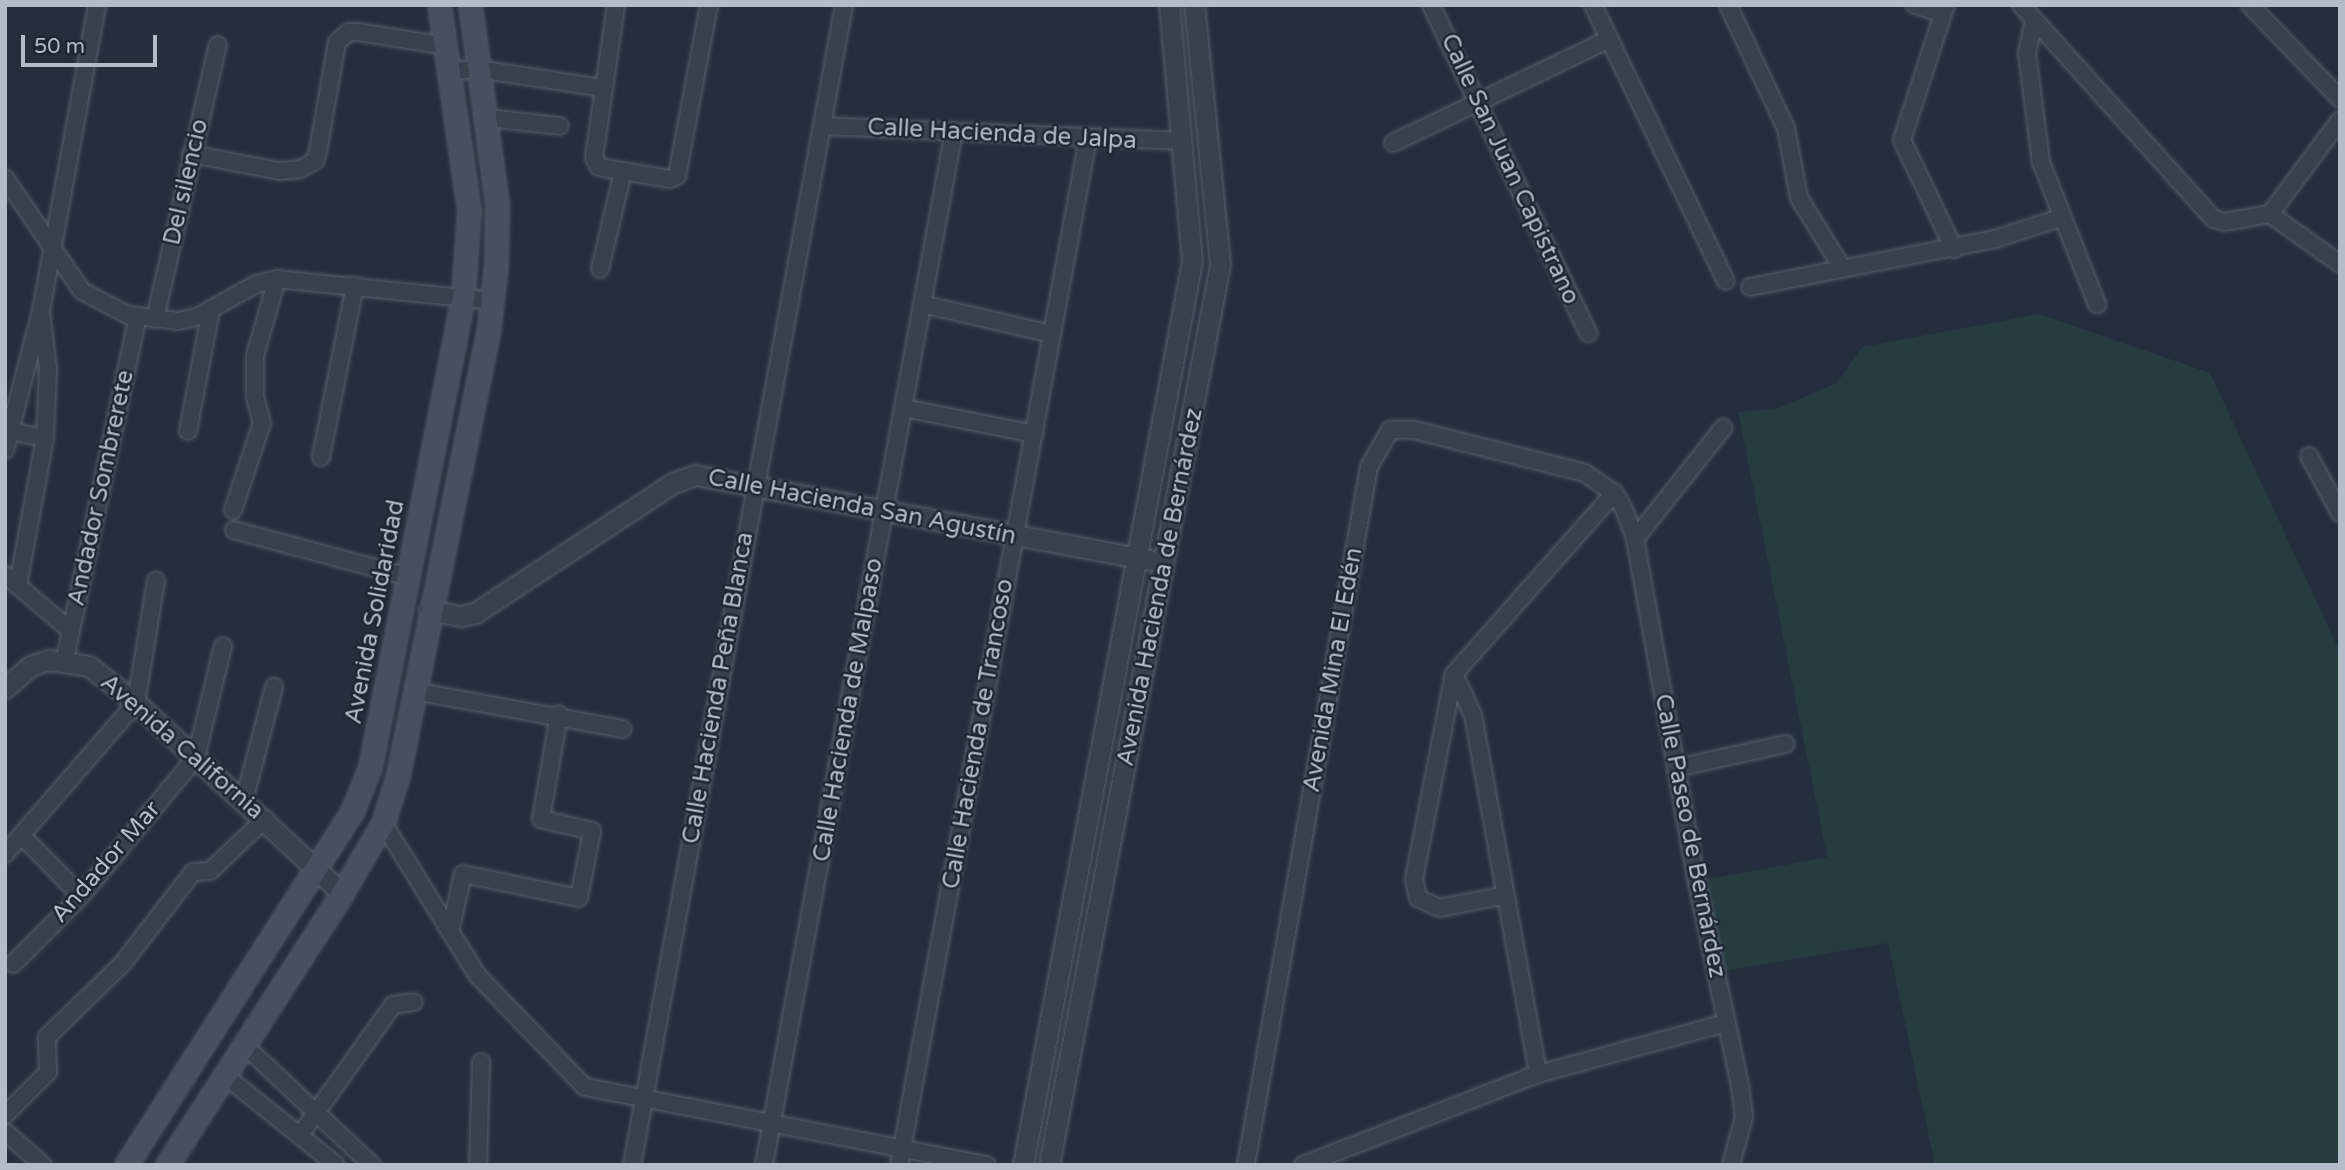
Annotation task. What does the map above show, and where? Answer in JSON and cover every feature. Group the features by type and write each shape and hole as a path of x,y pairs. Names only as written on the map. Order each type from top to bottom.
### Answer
{"main road":[{"name":"Avenida Solidaridad","path":"126,1165 352,812 370,767 463,298 468,209 439,5"},
{"path":"167,1165 223,1074 342,893 383,822 414,691 492,301 497,204 488,118 478,69 470,5"}],"street":[{"path":"5,450 29,344 41,311 97,5"},
{"path":"617,5 602,88 594,158 598,167 622,173 677,176 709,5"},
{"name":"Calle Hacienda Peña Blanca","path":"632,1165 844,5"},
{"name":"Avenida Hacienda de Bernárdez","path":"1023,1165 1139,558 1192,261 1169,5"},
{"name":"Avenida Hacienda de Bernárdez","path":"1049,1165 1220,264 1194,5"},
{"name":"Calle San Juan Capistrano","path":"1432,5 1588,333"},
{"path":"1593,5 1726,281"},
{"path":"1728,5 1786,128 1799,198 1841,266"},
{"path":"1915,5 1944,10 1902,140 1954,249"},
{"path":"2021,5 2214,219 2224,222 2270,214 2340,120"},
{"path":"2250,5 2340,99"},
{"path":"2034,20 2027,53 2031,103 2041,162 2098,304"},
{"path":"191,154 279,171 300,169 314,161 337,42 349,32 445,46"},
{"path":"1393,143 1609,39"},
{"name":"Del silencio","path":"155,319 218,45"},
{"path":"450,71 478,69 602,88"},
{"path":"488,118 560,126"},
{"name":"Calle Hacienda de Jalpa","path":"823,126 1181,141"},
{"name":"Calle Hacienda de Malpaso","path":"764,1165 954,131"},
{"name":"Calle Hacienda de Trancoso","path":"899,1165 1088,138"},
{"path":"600,269 622,173"},
{"path":"5,178 82,292 138,317 178,321 211,309 256,284 277,279 492,301"},
{"path":"2270,214 2340,264"},
{"path":"1750,287 1841,266 1954,249 2063,217"},
{"path":"233,510 262,423 255,396 255,356 277,279"},
{"path":"321,457 355,285"},
{"path":"922,304 1052,334"},
{"path":"188,431 211,309"},
{"path":"41,311 48,369 45,439 11,580 70,630"},
{"name":"Andador Sombrerete","path":"65,659 138,317"},
{"path":"904,408 1034,434"},
{"path":"1635,539 1723,428"},
{"name":"Avenida Mina El Edén","path":"1246,1165 1355,545 1376,448 1390,430 1414,430 1586,472 1614,493 1623,507"},
{"path":"10,431 45,439"},
{"path":"2309,456 2340,513"},
{"name":"Calle Hacienda San Agustín","path":"429,610 461,616 475,613 673,482 695,475 1014,537 1165,562"},
{"path":"1506,895 1440,908 1418,898 1415,879 1454,674 1614,493"},
{"name":"Calle Paseo de Bernárdez","path":"1623,507 1635,539 1676,768 1744,1117 1731,1165"},
{"path":"234,530 409,577"},
{"path":"5,854 136,703 156,581"},
{"path":"196,757 223,646"},
{"path":"5,688 30,666 65,659"},
{"name":"Avenida California","path":"65,659 89,666 136,703 318,866 342,893"},
{"path":"1454,674 1473,715 1538,1074"},
{"path":"244,801 274,687"},
{"path":"414,691 559,715 623,729"},
{"path":"450,932 463,874 579,898 592,831 541,819 559,715"},
{"path":"1676,768 1785,744"},
{"name":"Andador Mar","path":"13,964 81,896 196,757"},
{"path":"5,1115 48,1072 47,1037 123,963 193,872 210,871 265,819"},
{"path":"383,822 478,976 585,1087 902,1146 987,1165"},
{"path":"22,836 81,896"},
{"path":"300,1135 393,1005 414,1002"},
{"path":"1303,1165 1538,1074 1726,1023"},
{"path":"243,1044 319,1111 372,1165"},
{"path":"478,1165 481,1062"},
{"path":"223,1074 336,1165"},
{"path":"5,1132 43,1165"}],"green space":[{"path":"2039,314 2210,373 2340,652 2340,1165 1935,1165 1888,943 1723,971 1704,880 1827,857 1738,412 1779,408 1837,383 1862,347"}]}
